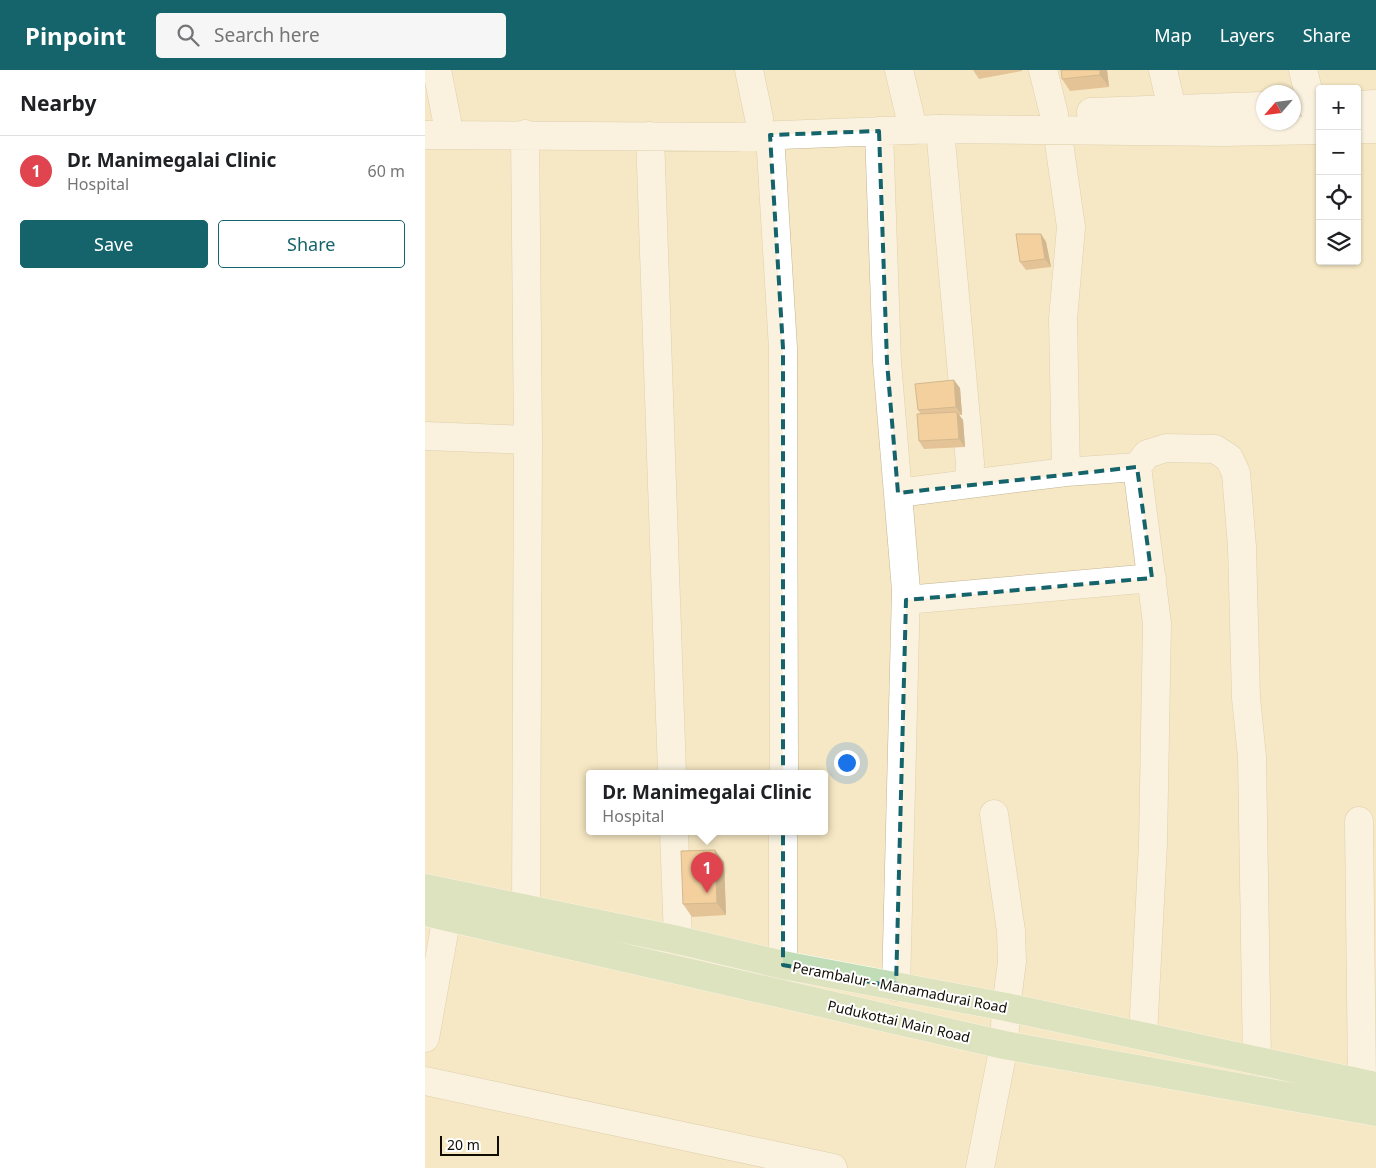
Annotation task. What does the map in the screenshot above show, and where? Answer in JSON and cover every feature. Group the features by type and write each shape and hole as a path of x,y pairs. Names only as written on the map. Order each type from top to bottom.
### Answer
{"main road":[{"name":"Perambalur - Manamadurai Road","path":"425,888 441,908 526,910 678,940 783,965 1006,1006 1369,1084"},
{"name":"Pudukottai Main Road","path":"441,908 1004,1045 1376,1112"}],"street":[{"path":"432,126 437,70"},
{"path":"749,70 765,127 783,348 784,770"},
{"path":"899,70 910,116"},
{"path":"1043,70 1056,122 1071,227 1063,319 1066,472"},
{"path":"1163,70 1172,109"},
{"path":"432,126 525,134 650,136 910,116 1224,132 1311,112 1303,70"},
{"path":"1361,105 1376,104"},
{"path":"432,126 530,118 651,120 879,131 1056,122 1172,109 1256,106"},
{"path":"940,128 970,463 969,484"},
{"path":"1361,129 1376,129"},
{"path":"879,131 887,362 906,600 896,987"},
{"path":"525,134 528,440 526,910"},
{"path":"650,136 672,770"},
{"path":"425,436 528,440"},
{"path":"1143,1035 1153,825 1157,623 1137,467 1147,454 1166,448 1215,449 1229,458 1236,473 1242,547 1247,698 1252,757 1257,1061"},
{"path":"898,493 1066,472 1137,467"},
{"path":"906,600 1151,578"},
{"path":"980,1168 1004,1045 1006,1006 1013,962 1011,931 994,814"},
{"path":"1359,821 1369,1084"},
{"path":"674,835 678,940"},
{"path":"783,835 783,965"},
{"path":"425,1038 441,908"},
{"path":"425,1081 833,1168"}],"highlighted area":[{"path":"879,131 887,362 898,493 1137,467 1152,578 906,600 896,987 783,965 783,348 770,135"}],"building":[{"path":"1061,70 1100,70 1100,75 1062,79"},
{"path":"1016,234 1041,234 1045,259 1020,262"},
{"path":"954,380 956,407 918,410 915,384"},
{"path":"957,412 959,439 919,441 917,414"},
{"path":"715,850 717,903 683,904 681,851"}],"place":[{"name":"Dr. Manimegalai Clinic","path":"707,893"}]}
